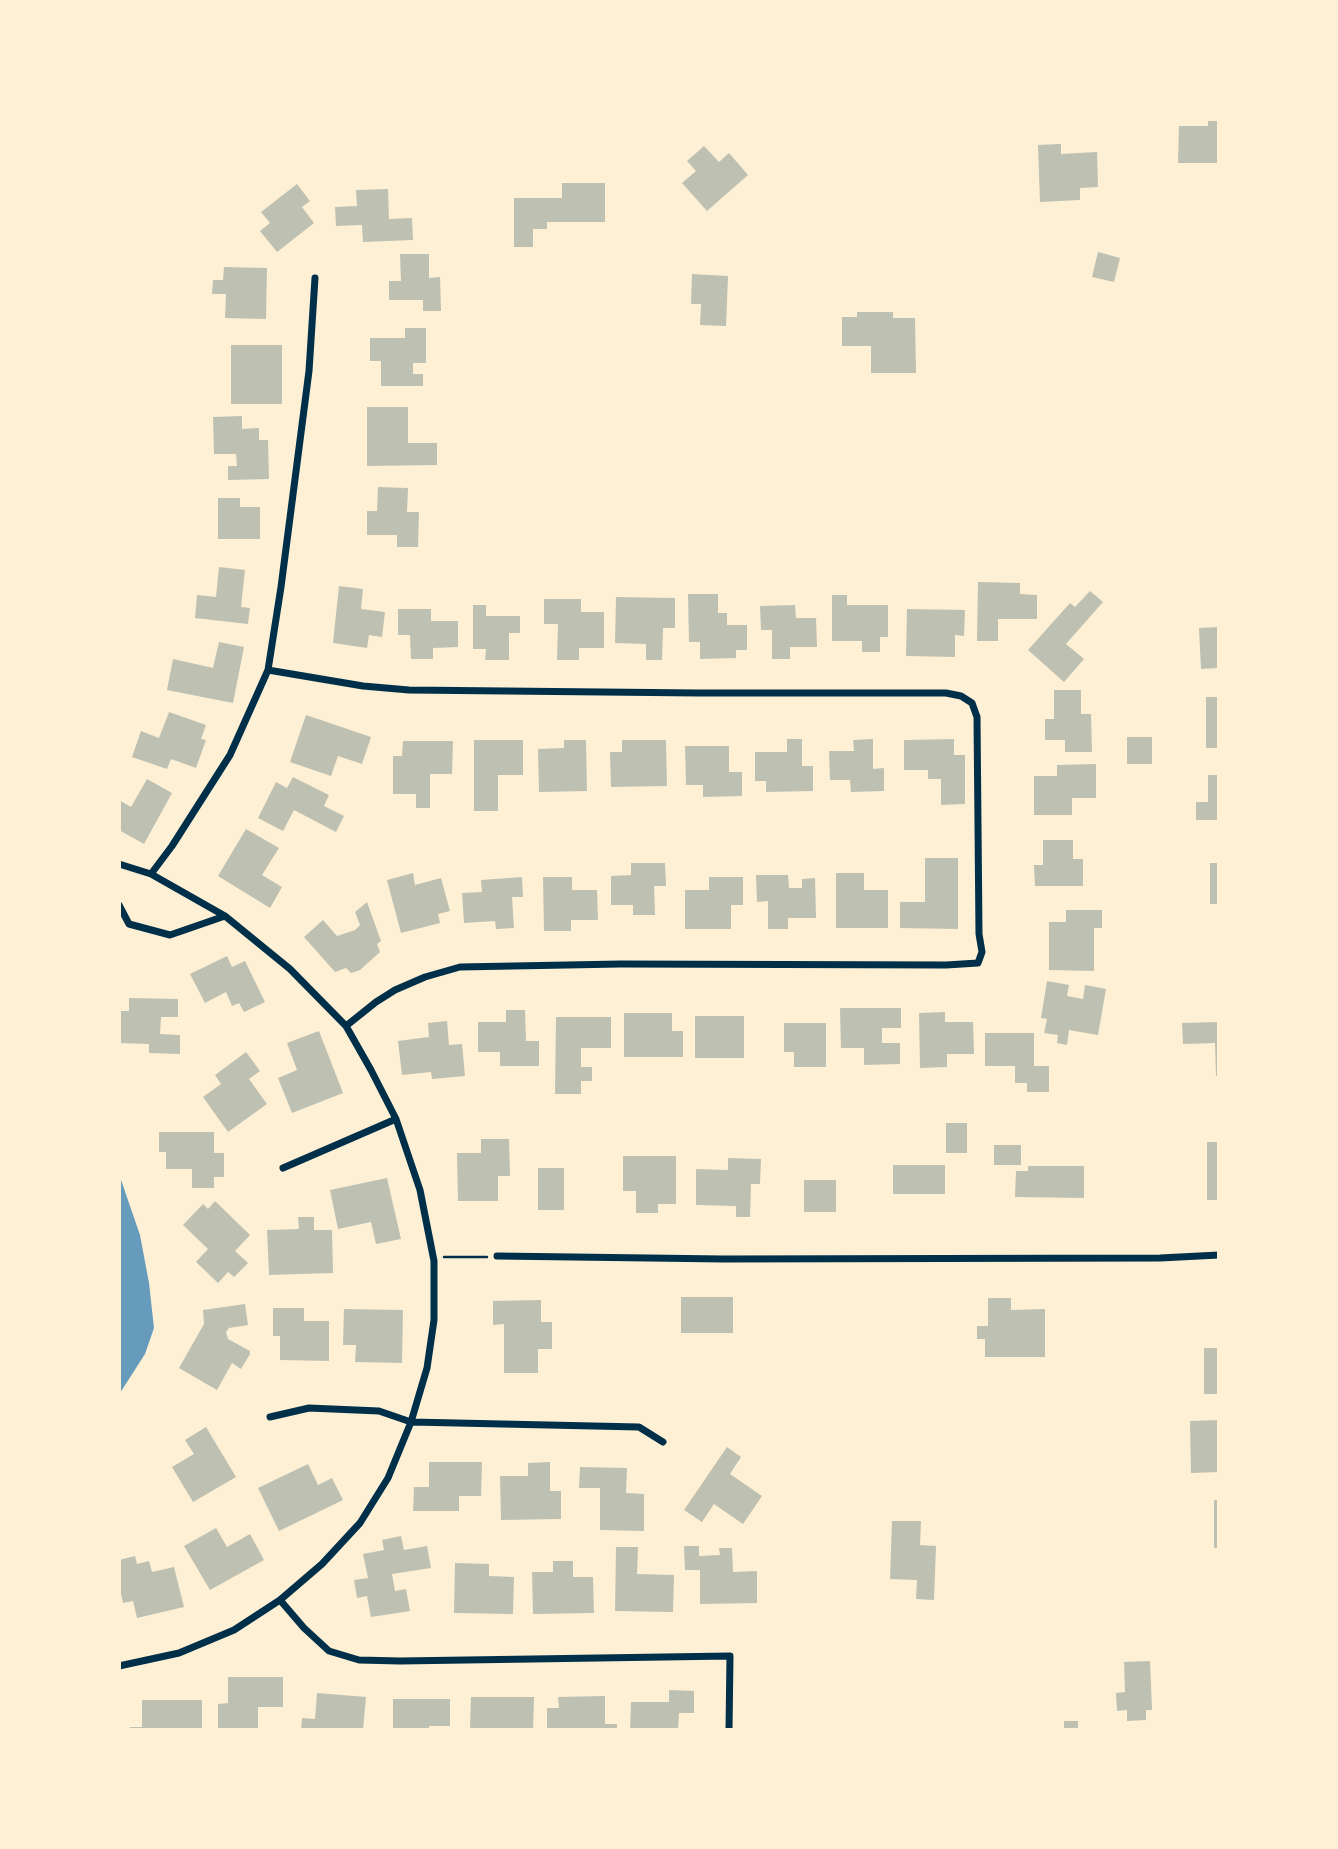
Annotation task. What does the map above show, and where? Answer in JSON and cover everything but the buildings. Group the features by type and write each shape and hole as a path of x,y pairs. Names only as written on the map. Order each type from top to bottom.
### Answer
{"street":[{"path":"151,874 230,755 268,670 309,371 315,278"},
{"path":"268,670 363,686 409,690 946,693 961,696 972,704 977,717 979,934 982,952 978,962 946,965 620,964 460,967 425,977 395,990 346,1026"},
{"path":"119,864 151,874 225,916 290,970 346,1026 396,1119 420,1190 433,1257 434,1320 427,1368 411,1422 388,1478 360,1523 322,1564 280,1600 234,1629 179,1653 119,1666"},
{"path":"119,905 130,923 170,935 225,916"},
{"path":"283,1168 396,1119"},
{"path":"497,1256 724,1259 1160,1258 1219,1255"},
{"path":"270,1417 309,1408 379,1411 411,1422 639,1427 663,1442"},
{"path":"280,1600 329,1651 359,1660 730,1656 729,1730"}],"path":[{"path":"433,1257 497,1256"}],"water":[{"path":"119,1174 140,1235 154,1328 145,1354 120,1393 119,1399"}]}
